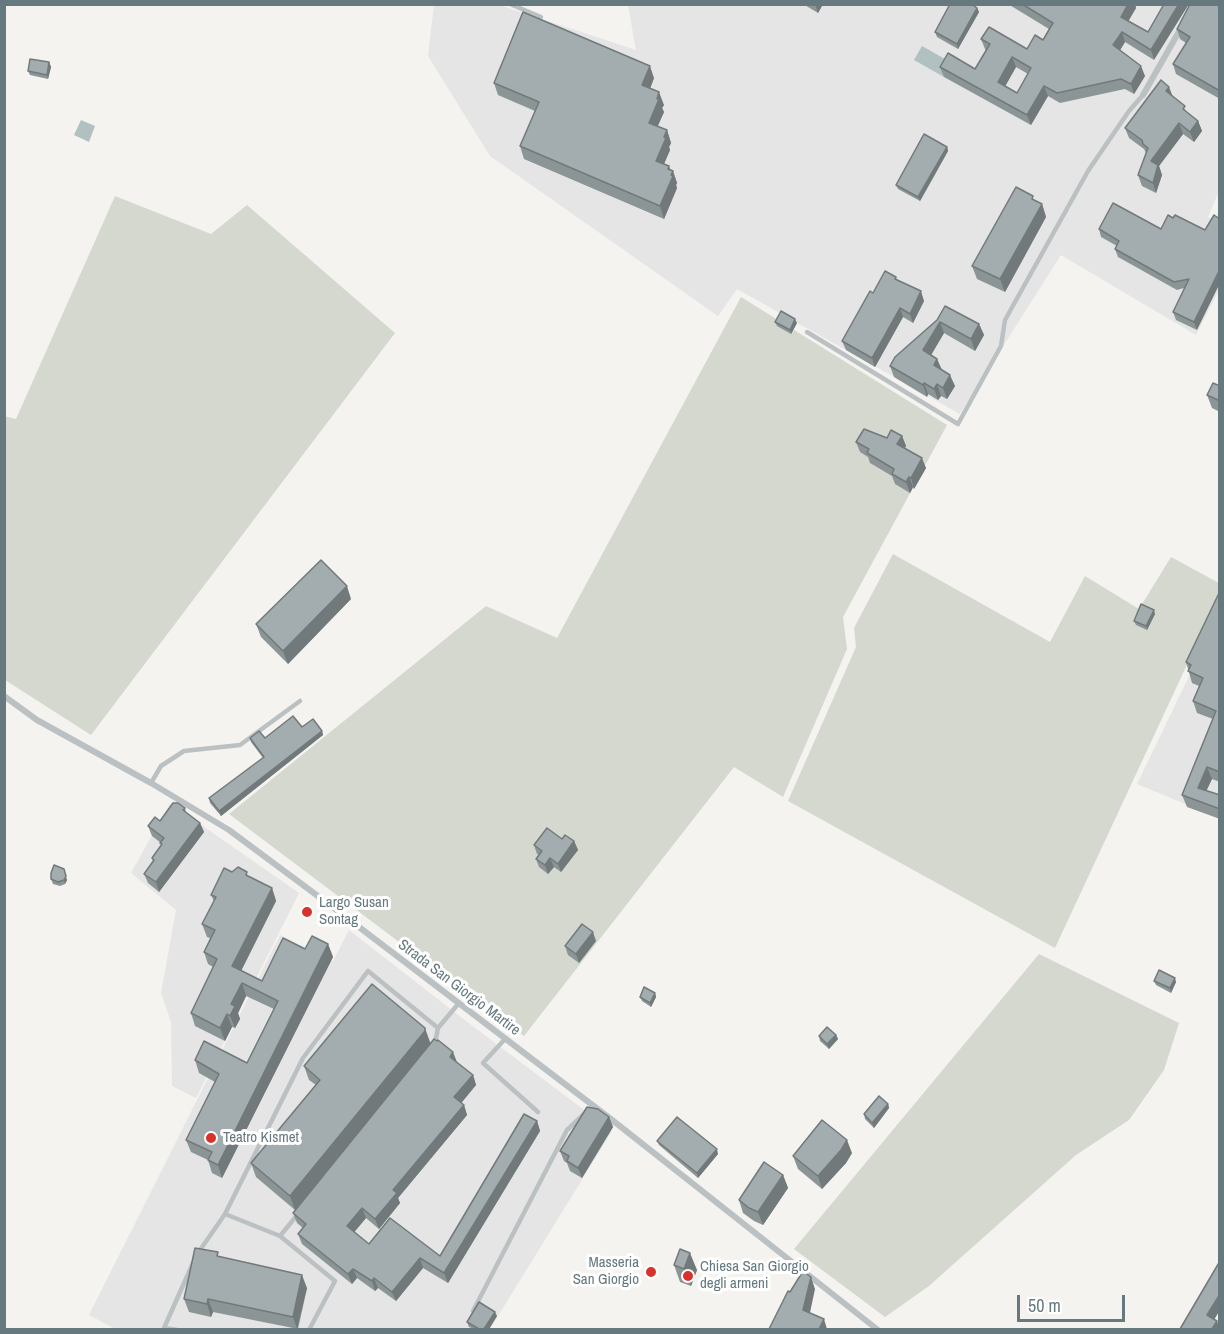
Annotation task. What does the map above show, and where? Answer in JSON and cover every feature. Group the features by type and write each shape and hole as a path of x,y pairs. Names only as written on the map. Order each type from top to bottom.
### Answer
{"street":[{"path":"1143,95 1183,25"},
{"name":"Strada San Giorgio Martire","path":"4,696 37,720 151,783 229,830 593,1106 878,1329"}],"lane":[{"path":"510,4 541,17"},
{"path":"807,332 958,424 1001,346 1005,320 1088,171 1129,111 1143,95"},
{"path":"151,783 161,766 184,751 240,745 300,701"},
{"path":"177,1329 164,1328 196,1256 225,1214 303,1058 368,971 438,1028"},
{"path":"434,1047 438,1028 459,1003"},
{"path":"505,1039 483,1063 538,1112"},
{"path":"473,1311 567,1130 593,1106"},
{"path":"280,1236 302,1209"},
{"path":"225,1214 280,1236 335,1281 309,1329"}],"shaded area":[{"path":"434,5 499,5 636,50 628,5 1219,5 1219,191 1208,217 1219,223 1219,290 1196,335 1061,255 960,414 737,289 718,316 490,156 428,56"},
{"path":"922,46 952,63 944,77 914,60"},
{"path":"81,120 95,126 89,142 74,135"},
{"path":"115,196 211,234 247,205 395,333 91,735 5,680 4,416 16,419"},
{"path":"741,297 947,425 843,617 847,649 783,797 734,767 524,1036 229,814 486,606 557,638"},
{"path":"893,554 1050,642 1085,576 1139,609 1171,557 1219,583 1219,596 1055,948 788,801 856,647 854,628"},
{"path":"1219,614 1219,818 1137,784"},
{"path":"170,803 299,893 196,1098 172,1086 171,1022 161,993 176,910 131,873"},
{"path":"349,930 612,1131 490,1329 117,1330 89,1315 280,935 333,961"},
{"path":"1039,954 1179,1023 1164,1070 1129,1120 1076,1155 929,1286 885,1317 794,1249"}],"building":[{"path":"950,4 971,4 977,8 957,44 935,32"},
{"path":"1022,4 1128,4 1121,17 1148,32 1164,4 1179,4 1151,50 1122,32 1113,45 1141,66 1131,84 1121,79 1057,93 1044,86 1027,115 940,67 948,53 975,69 990,44 981,39 989,27 1027,49 1035,35 1043,40 1053,23","holes":["1012,57 1031,68 1017,93 998,82"]},
{"path":"1190,4 1220,4 1220,91 1173,64 1190,37 1177,29"},
{"path":"523,12 650,66 642,85 659,92 657,99 659,99 649,123 667,130 656,161 669,166 668,169 673,171 660,206 520,146 539,102 494,83"},
{"path":"30,59 49,62 47,75 28,71"},
{"path":"1161,80 1169,87 1166,91 1185,106 1183,109 1198,121 1190,132 1179,123 1151,161 1158,165 1153,183 1138,175 1148,148 1142,140 1125,128"},
{"path":"924,134 947,147 918,197 896,185"},
{"path":"1016,187 1042,204 1000,279 972,266"},
{"path":"1113,203 1161,229 1168,215 1173,218 1175,215 1205,230 1214,215 1220,219 1220,269 1194,322 1173,312 1189,279 1174,282 1115,249 1119,241 1099,229"},
{"path":"885,271 896,277 895,279 921,291 910,314 900,308 872,358 842,341 870,291 873,293"},
{"path":"945,306 979,324 971,339 940,322 923,350 937,359 934,365 950,375 943,388 937,384 934,389 890,366 895,357 937,320"},
{"path":"781,311 795,319 790,330 775,322"},
{"path":"1213,383 1220,386 1220,401 1207,395"},
{"path":"864,429 887,438 891,430 902,436 897,444 922,458 911,478 909,477 906,482 892,474 894,469 867,453 869,449 856,442"},
{"path":"321,560 347,586 283,651 256,624"},
{"path":"1220,591 1220,772 1207,767 1198,788 1220,795 1220,809 1182,795 1216,711 1193,701 1203,678 1188,671 1191,665 1186,662"},
{"path":"1141,604 1154,610 1146,626 1134,621"},
{"path":"293,716 302,727 313,719 322,731 219,811 209,798 264,757 250,738 259,731 265,738"},
{"path":"173,803 178,803 185,808 183,810 200,823 156,882 144,874 154,860 152,858 164,838 148,826 155,817 160,821"},
{"path":"547,828 562,839 565,835 574,841 558,864 550,858 545,865 536,859 542,851 534,845"},
{"path":"54,865 64,869 66,876 64,880 58,882 51,879"},
{"path":"238,867 247,872 246,875 272,888 232,966 262,981 283,938 305,949 312,936 328,944 218,1165 208,1160 212,1152 186,1140 219,1074 195,1060 204,1041 247,1063 278,1001 242,983 231,1004 235,1006 230,1016 227,1014 220,1028 191,1013 217,959 204,952 215,930 202,924 216,897 211,895 224,868 232,872"},
{"path":"582,924 593,932 576,954 565,946"},
{"path":"1159,970 1175,978 1170,988 1154,981"},
{"path":"372,984 425,1028 425,1031 290,1196 251,1163 320,1080 304,1066"},
{"path":"644,987 655,993 650,1003 640,997"},
{"path":"827,1027 836,1035 827,1044 819,1036"},
{"path":"434,1039 453,1052 450,1057 473,1075 454,1097 464,1105 393,1190 397,1193 375,1219 362,1208 347,1226 369,1244 390,1218 440,1256 524,1114 537,1121 444,1273 420,1258 392,1292 374,1278 372,1281 353,1269 348,1274 298,1234 306,1224 293,1213"},
{"path":"879,1096 888,1104 872,1123 864,1114"},
{"path":"587,1107 598,1109 609,1117 578,1168 567,1161 569,1156 560,1151"},
{"path":"677,1117 717,1149 697,1173 657,1141"},
{"path":"822,1120 847,1140 818,1176 793,1156"},
{"path":"764,1162 783,1175 758,1212 739,1200"},
{"path":"195,1248 218,1252 217,1256 302,1275 293,1317 208,1299 207,1304 184,1299"},
{"path":"680,1249 690,1253 684,1269 674,1265"},
{"path":"1220,1261 1220,1294 1207,1315 1217,1321 1212,1329 1180,1329"},
{"path":"803,1271 811,1277 803,1310 824,1319 819,1329 769,1329 788,1291 790,1292"},
{"path":"479,1302 495,1312 484,1329 479,1329 467,1322"}],"place":[{"name":"Largo Susan Sontag","path":"307,912"},
{"name":"Teatro Kismet","path":"211,1138"},
{"name":"Masseria San Giorgio","path":"651,1272"},
{"name":"Chiesa San Giorgio degli armeni","path":"688,1276"}]}
